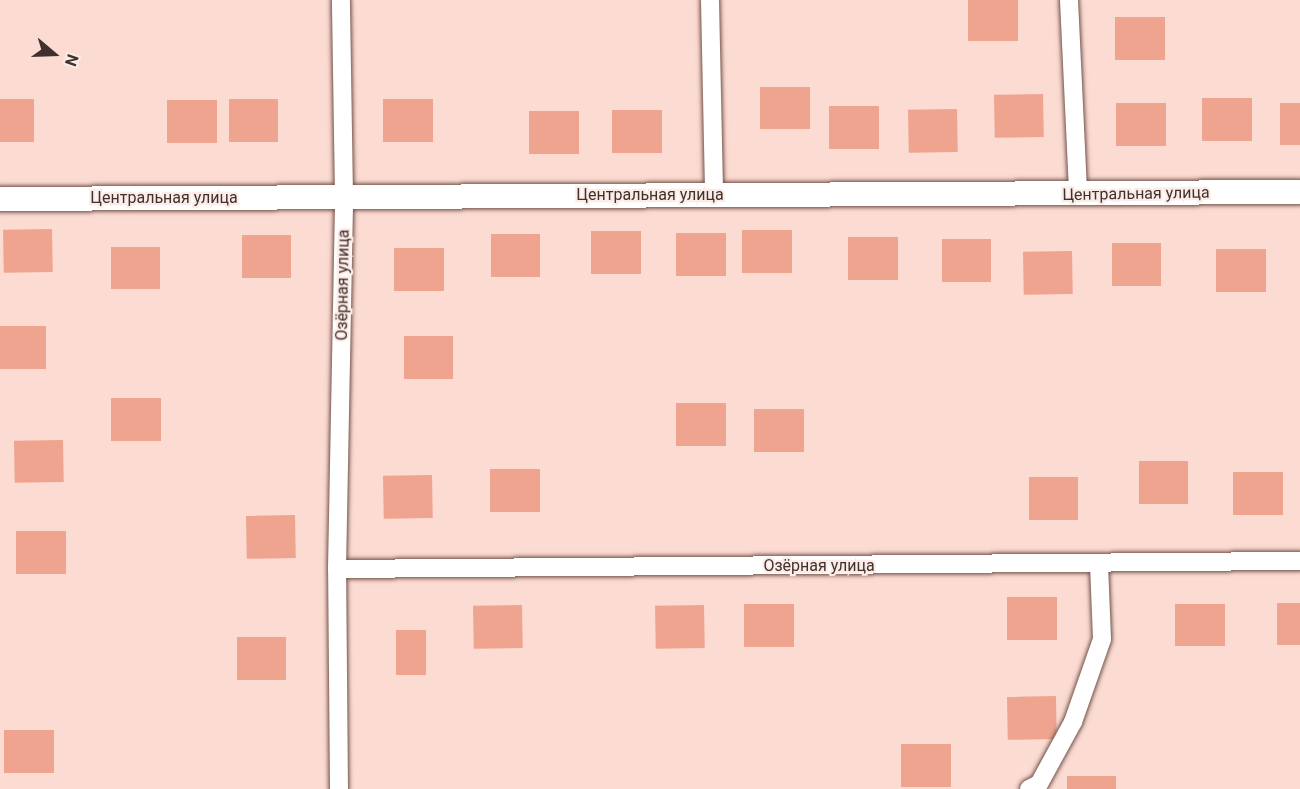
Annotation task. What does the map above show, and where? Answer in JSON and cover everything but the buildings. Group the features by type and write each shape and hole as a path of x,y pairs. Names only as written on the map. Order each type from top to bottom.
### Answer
{"street":[{"name":"Озёрная улица","path":"339,789 337,569 345,197 341,0"},
{"path":"710,0 714,194"},
{"path":"1069,0 1078,194"},
{"name":"Центральная улица","path":"0,199 1300,192"},
{"name":"Озёрная улица","path":"337,569 1099,565 1300,561"},
{"path":"1029,789 1039,784 1073,722 1102,639 1099,565"}]}
